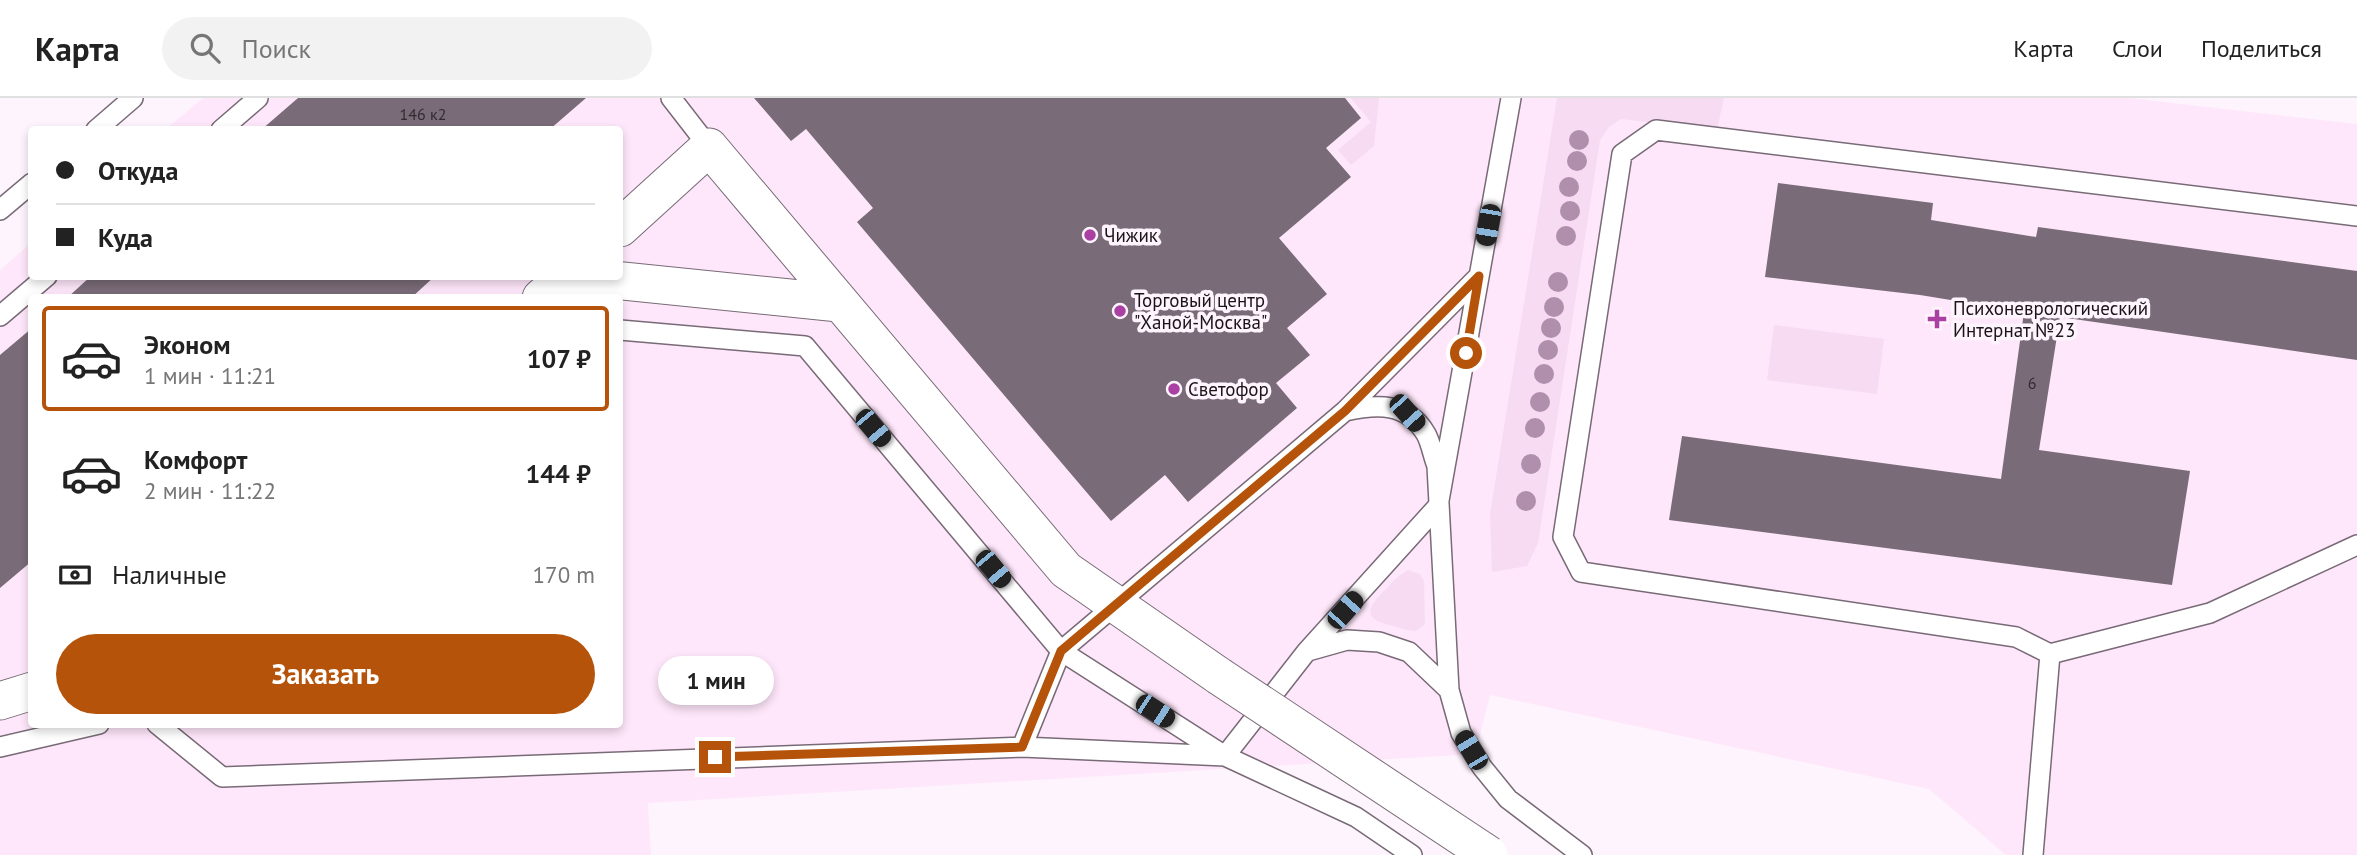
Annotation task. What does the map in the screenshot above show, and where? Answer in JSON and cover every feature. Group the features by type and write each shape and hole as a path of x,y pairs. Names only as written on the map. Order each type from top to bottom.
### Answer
{"street":[{"path":"623,225 709,147 1066,570 1219,676 1489,855"},
{"path":"546,294 561,280"},
{"path":"613,280 839,303"},
{"path":"0,701 28,692"}],"lane":[{"path":"101,126 133,98"},
{"path":"226,126 258,98"},
{"path":"671,98 709,147"},
{"path":"1225,756 1307,651 1438,506 1511,98"},
{"path":"2357,216 1656,130 1622,154 1563,537 1581,572 2016,636 2050,654 2210,613 2357,545"},
{"path":"0,210 28,186"},
{"path":"1022,747 1061,651 1345,411 1479,276"},
{"path":"0,316 42,280"},
{"path":"623,330 805,346 1061,651 1225,756 1356,817 1412,855"},
{"path":"1345,411 1385,407 1407,413 1426,434 1437,466 1449,690 1461,733 1482,767 1508,799 1582,855"},
{"path":"1307,651 1347,640 1379,642 1409,652 1449,690"},
{"path":"2033,855 2050,654"},
{"path":"0,747 82,728"},
{"path":"162,728 222,777 1022,747 1225,756"}],"shaded area":[{"path":"203,98 2129,98 2357,124 2357,855 2006,855 1929,789 1490,695 1475,754 648,803 651,855 0,855 0,270 28,246 28,280 623,280 623,126 170,126"},
{"path":"1351,98 1379,98 1374,146 1351,165 1338,150 1371,122"},
{"path":"1557,98 1724,98 1717,130 1621,119 1610,126 1600,140 1538,543 1527,566 1492,572 1490,514"},
{"path":"1774,325 1884,339 1877,394 1767,380"},
{"path":"1408,570 1420,574 1424,581 1425,624 1416,631 1379,622 1373,618 1370,610 1376,599 1396,578"}],"building":[{"path":"298,98 586,98 554,126 266,126"},
{"name":"Торговый центр \"Ханой-Москва\"","path":"754,98 1345,98 1361,118 1326,148 1351,177 1279,238 1327,294 1287,328 1310,355 1276,383 1297,408 1188,502 1165,475 1111,521 857,222 873,208 806,129 791,141"},
{"path":"1778,183 1933,203 1931,220 2036,237 2038,227 2357,271 2357,360 2060,317 2039,450 2190,471 2172,585 1669,520 1682,436 2001,479 2024,312 1920,295 1765,277"},
{"path":"87,280 431,280 415,294 71,294"},
{"path":"28,331 28,564 0,588 0,355"}],"place":[{"name":"Чижик","path":"1090,235"},
{"name":"Торговый центр \"Ханой-Москва\"","path":"1120,311"},
{"name":"Психоневрологический Интернат №23","path":"1937,319"},
{"name":"Светофор","path":"1174,389"}],"route":[{"path":"715,757 1022,747 1061,651 1345,411 1479,276 1466,353"}]}
